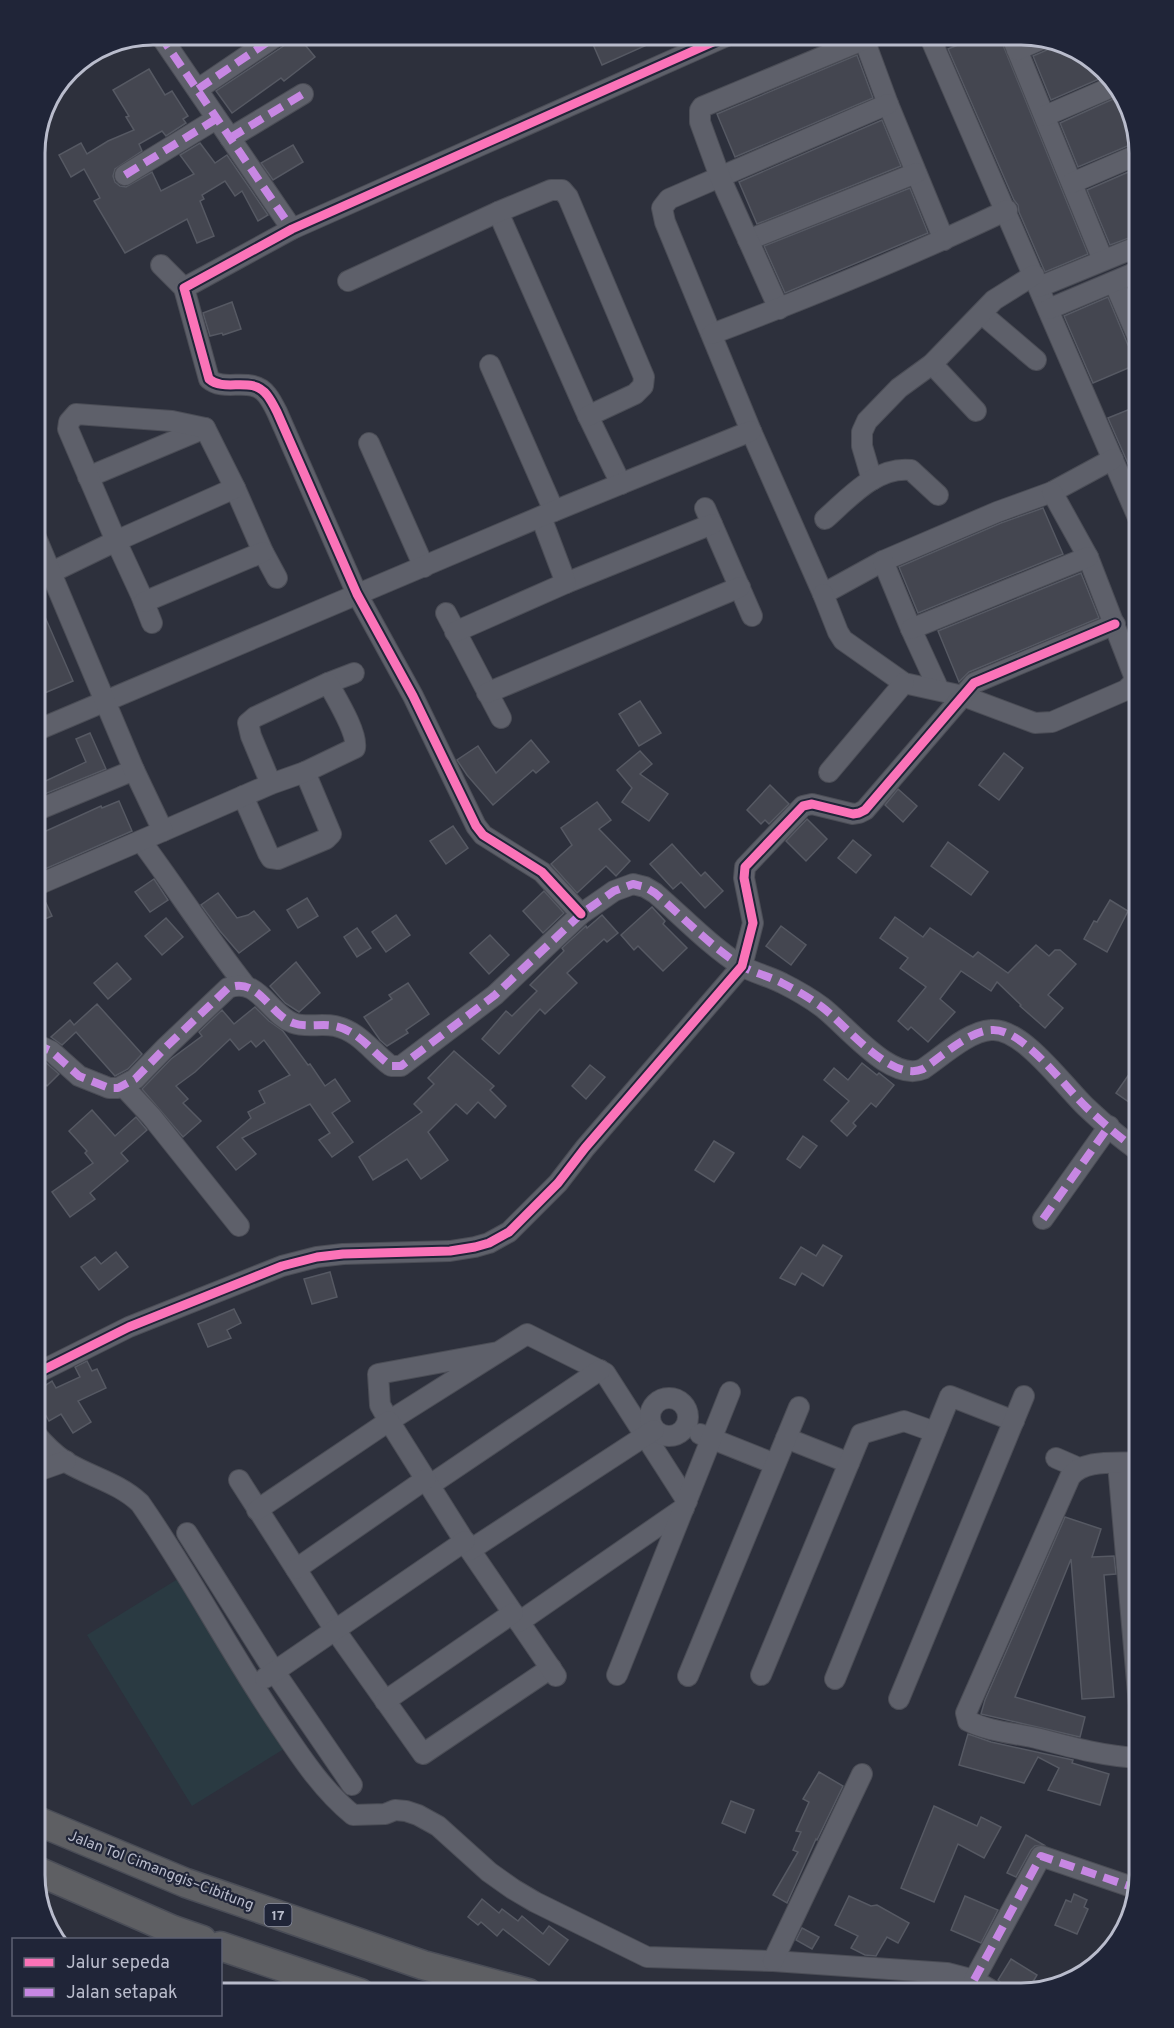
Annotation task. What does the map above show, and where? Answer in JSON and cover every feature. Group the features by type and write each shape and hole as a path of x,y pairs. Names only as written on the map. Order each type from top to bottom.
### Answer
{"highway":[{"name":"Jalan Tol Cimanggis–Cibitung","path":"45,1825 186,1883 423,1965 490,1983"},
{"path":"45,1875 196,1938"},
{"path":"222,1947 330,1983"}],"street":[{"path":"168,45 292,229"},
{"path":"198,89 262,45"},
{"path":"184,288 292,229 706,45"},
{"path":"779,309 720,177 699,118 699,110 851,45"},
{"path":"872,45 888,104 944,240"},
{"path":"933,45 1129,495"},
{"path":"1015,45 1103,260"},
{"path":"1045,116 1108,89"},
{"path":"230,138 303,94"},
{"path":"888,104 669,199 662,208 664,222 751,431 843,640 904,683 963,696 1035,723 1052,722 1129,687"},
{"path":"125,175 216,119"},
{"path":"1072,183 1129,159"},
{"path":"747,240 916,173"},
{"path":"348,281 498,212 551,190 561,190 568,197 644,376 643,386 635,394 588,416"},
{"path":"712,334 779,309 944,240 1007,210"},
{"path":"498,212 588,416 621,484"},
{"path":"872,480 862,446 862,432 867,421 899,388 932,364 994,300 1037,281 1129,250"},
{"path":"161,265 184,288 209,379 220,384 256,386 267,394 282,422 357,594 413,696 476,826 483,835 542,872 581,914"},
{"path":"1049,309 1129,276"},
{"path":"1114,282 1129,315"},
{"path":"982,314 1036,360"},
{"path":"932,364 976,411"},
{"path":"490,365 548,514 566,583"},
{"path":"152,623 68,429 69,422 76,414 172,421 205,428"},
{"path":"88,477 205,428"},
{"path":"205,428 277,578"},
{"path":"45,721 106,702 357,594 751,431"},
{"path":"369,443 424,567"},
{"path":"823,594 883,561 998,512 1052,492 1113,459"},
{"path":"825,519 864,484 892,471 911,470 938,495"},
{"path":"50,573 116,541 235,489"},
{"path":"1052,492 1088,557 1129,662"},
{"path":"455,632 708,516 752,616"},
{"path":"144,602 263,552"},
{"path":"911,629 1088,557"},
{"path":"45,560 134,770 163,831"},
{"path":"883,561 939,690"},
{"path":"487,693 740,587"},
{"path":"446,614 501,718"},
{"path":"45,1369 129,1327 282,1266 317,1257 343,1254 450,1251 489,1243 509,1232 558,1183 585,1148 742,966 753,923 744,878 745,867 802,806 812,804 853,814 865,810 974,683 1115,624"},
{"path":"271,784 248,723 255,717 354,673"},
{"path":"829,772 904,683"},
{"path":"45,882 271,784 305,772 356,748 354,734 328,684"},
{"path":"45,807 134,770"},
{"path":"243,796 268,853 271,858 278,859 326,839 331,834 305,772"},
{"path":"141,841 182,896 209,939 245,985"},
{"path":"45,1048 90,1082 109,1088 123,1086 135,1079 165,1047 228,988 245,985 253,988 293,1023 334,1025 344,1028 361,1038 391,1066 401,1066 495,995 581,914 625,885 633,884 645,887 663,900 718,949 742,966 783,983 822,1007 874,1053 893,1066 908,1072 916,1072 971,1036 993,1029 1009,1034 1026,1045 1086,1108 1129,1142"},
{"path":"123,1086 151,1116 239,1226"},
{"path":"1043,1219 1109,1126"},
{"path":"257,1510 389,1421 527,1334 606,1373 650,1433 685,1505"},
{"path":"239,1480 335,1630 423,1754 554,1672 468,1546 389,1421 380,1405 378,1374 498,1352"},
{"path":"296,1569 600,1370"},
{"path":"617,1675 730,1392"},
{"path":"835,1679 950,1396 1014,1421"},
{"path":"899,1700 1024,1396"},
{"path":"253,1686 335,1630 650,1433 665,1436 676,1435 686,1428 689,1416 685,1404 674,1398 662,1398 652,1407 650,1433"},
{"path":"688,1676 799,1407"},
{"path":"761,1676 861,1434 904,1421 935,1432"},
{"path":"686,1428 775,1464"},
{"path":"786,1438 849,1463"},
{"path":"45,1444 66,1461 120,1488 140,1503 253,1686 324,1789 358,1815 385,1814 395,1810 406,1811 429,1820 489,1872 513,1889 647,1957 773,1961 947,1973 979,1983"},
{"path":"1056,1458 1079,1467 1101,1463 1129,1463"},
{"path":"45,1468 66,1461"},
{"path":"1118,1464 1129,1584"},
{"path":"1079,1467 1070,1477 1063,1492 966,1713 968,1721 984,1727 1086,1752 1129,1757"},
{"path":"385,1701 516,1618 685,1505"},
{"path":"187,1533 274,1671 352,1785"},
{"path":"773,1961 862,1774"},
{"path":"974,1980 1041,1856 1128,1885"}],"shaded area":[{"path":"181,1577 287,1747 192,1806 87,1635"}],"building":[{"path":"285,45 305,45 315,57 284,81 281,78 232,113 216,91"},
{"path":"593,45 647,45 602,65"},
{"path":"958,45 1003,45 1088,254 1045,272 1018,205 948,49"},
{"path":"1047,50 1069,56 1099,79 1051,100 1033,56"},
{"path":"857,55 873,98 735,157 717,114"},
{"path":"149,69 165,95 172,91 188,116 183,119 186,123 166,136 162,131 139,144 142,151 115,169 113,176 115,182 126,187 152,172 161,191 194,174 180,155 200,143 215,163 227,155 268,215 258,221 242,191 235,196 225,181 202,195 204,199 200,201 214,236 197,243 187,219 125,253 94,201 100,198 84,169 71,177 59,155 81,143 87,154 108,141 134,130 126,117 129,116 113,90"},
{"path":"1114,99 1125,125 1128,146 1078,167 1060,123"},
{"path":"882,120 901,166 757,224 739,182"},
{"path":"293,145 303,162 273,180 261,163"},
{"path":"1129,172 1129,238 1110,245 1087,190"},
{"path":"910,188 928,233 785,293 764,246"},
{"path":"1108,297 1129,346 1129,368 1093,383 1064,316"},
{"path":"232,302 241,329 223,335 222,333 210,336 203,313"},
{"path":"1129,409 1129,466 1108,418"},
{"path":"1043,508 1063,554 918,613 899,567 1001,523"},
{"path":"1081,573 1099,618 969,672 959,682 938,631"},
{"path":"45,617 73,681 45,693"},
{"path":"640,701 661,733 639,746 619,714"},
{"path":"90,733 106,769 45,794 45,781 86,762 76,739"},
{"path":"531,740 549,762 536,773 533,770 493,805 457,760 478,746 496,773"},
{"path":"640,751 652,764 640,774 668,794 649,821 622,802 632,788 617,770"},
{"path":"1004,753 1023,768 999,800 979,785"},
{"path":"770,785 789,804 769,824 765,820 761,824 747,810"},
{"path":"898,789 917,806 903,822 885,805"},
{"path":"119,801 132,831 45,869 45,831 101,806 102,808"},
{"path":"597,802 611,820 599,829 630,861 616,876 606,866 577,893 551,864 572,845 561,828"},
{"path":"807,819 827,839 806,861 786,841"},
{"path":"453,826 468,848 446,864 430,841"},
{"path":"853,840 871,855 856,873 838,858"},
{"path":"948,842 988,872 971,895 931,866"},
{"path":"672,844 701,876 705,872 723,891 705,908 681,882 673,889 650,864"},
{"path":"154,879 168,900 150,912 135,892"},
{"path":"544,891 564,913 543,933 523,911"},
{"path":"218,893 237,918 254,911 270,930 239,953 201,905"},
{"path":"307,898 318,916 298,928 287,910"},
{"path":"1110,900 1128,911 1107,952 1084,939"},
{"path":"45,903 52,916 45,919"},
{"path":"652,907 665,921 663,924 687,948 663,971 638,946 634,950 621,935"},
{"path":"396,915 410,935 386,952 372,932"},
{"path":"602,915 618,933 607,942 604,939 567,973 577,983 545,1014 540,1009 499,1054 482,1039 506,1011 512,1016 537,991 530,985 564,951 562,948"},
{"path":"895,917 923,937 930,928 973,957 978,952 1008,973 1036,945 1049,956 1055,950 1060,950 1076,964 1048,995 1063,1008 1045,1028 997,982 991,991 961,971 940,999 955,1012 928,1042 911,1027 908,1030 898,1021 926,987 900,968 908,958 880,938"},
{"path":"166,918 183,937 162,955 145,936"},
{"path":"781,926 806,945 791,965 766,946"},
{"path":"357,928 371,948 357,957 344,937"},
{"path":"490,935 509,955 489,974 470,953"},
{"path":"296,962 320,993 299,1012 285,1003 270,986"},
{"path":"117,963 131,979 108,999 94,983"},
{"path":"408,983 429,1014 406,1030 408,1033 387,1046 364,1017 392,999 389,995"},
{"path":"97,1004 142,1054 128,1069 115,1076 76,1032 62,1045 51,1037 70,1020 74,1025"},
{"path":"255,1007 283,1031 325,1086 335,1079 350,1101 332,1113 353,1142 332,1157 319,1140 330,1133 310,1104 242,1138 256,1154 236,1170 217,1147 251,1118 248,1112 265,1103 259,1091 290,1075 264,1040 256,1047 251,1041 239,1050 230,1039 195,1072 176,1086 188,1099 183,1103 201,1121 183,1137 142,1089 171,1059 202,1036 199,1032 222,1010 234,1024"},
{"path":"454,1051 494,1086 490,1090 506,1106 495,1118 478,1102 467,1114 456,1104 428,1132 448,1160 421,1179 407,1159 373,1180 359,1157 422,1112 414,1104 434,1084 428,1078"},
{"path":"45,1062 59,1074 47,1086 45,1084"},
{"path":"862,1063 894,1085 876,1107 871,1103 853,1123 856,1126 847,1136 831,1121 849,1101 824,1080 834,1068 848,1080"},
{"path":"590,1065 605,1077 586,1099 572,1086"},
{"path":"1129,1074 1129,1102 1116,1093"},
{"path":"92,1110 115,1136 136,1117 147,1130 121,1153 128,1161 90,1193 95,1199 70,1217 52,1192 93,1163 85,1153 87,1151 69,1131"},
{"path":"803,1136 817,1146 800,1168 787,1159"},
{"path":"714,1141 734,1153 714,1182 695,1170"},
{"path":"823,1245 842,1256 823,1286 802,1273 795,1285 780,1278 801,1247 816,1256"},
{"path":"116,1252 128,1267 99,1290 81,1267 95,1257 101,1264"},
{"path":"330,1272 337,1297 312,1304 304,1279"},
{"path":"234,1309 241,1323 227,1330 231,1338 208,1347 198,1324"},
{"path":"87,1361 92,1371 97,1369 106,1388 78,1401 91,1422 73,1433 61,1414 49,1421 45,1414 45,1386 52,1381 56,1388 80,1377 75,1367"},
{"path":"1065,1517 1101,1529 1092,1557 1114,1556 1116,1574 1104,1575 1114,1697 1082,1699 1071,1559 1015,1697 1085,1717 1080,1737 981,1714 985,1700"},
{"path":"968,1734 991,1742 1073,1760 1072,1763 1109,1774 1100,1805 1048,1790 1059,1768 1038,1757 1024,1783 959,1765"},
{"path":"819,1772 843,1786 787,1903 773,1895 798,1852 793,1850 801,1832 796,1831 809,1802 803,1799"},
{"path":"731,1801 754,1810 745,1833 722,1823"},
{"path":"934,1806 977,1826 981,1817 1001,1827 984,1858 958,1844 934,1902 901,1888"},
{"path":"1026,1835 1044,1845 1035,1846 1031,1850 1016,1877 1007,1873"},
{"path":"1074,1894 1087,1900 1084,1907 1088,1909 1077,1934 1055,1925 1066,1900 1071,1902"},
{"path":"849,1896 871,1906 877,1905 909,1923 898,1943 887,1937 876,1956 865,1955 851,1948 858,1936 835,1925"},
{"path":"965,1896 998,1910 981,1943 951,1930"},
{"path":"482,1899 499,1913 502,1909 518,1921 522,1916 543,1934 549,1926 568,1940 549,1965 503,1929 497,1936 481,1922 478,1925 468,1917"},
{"path":"802,1928 819,1937 812,1949 796,1940"},
{"path":"1011,1959 1037,1975 1033,1982 1001,1983 998,1980"}],"marked path":[{"path":"167,45 292,229 296,228"},
{"path":"198,89 263,45"},
{"path":"230,138 303,94"},
{"path":"125,175 216,119"},
{"path":"45,1048 79,1076 109,1088 118,1088 135,1079 228,988 238,986 255,991 277,1012 293,1023 330,1025 344,1029 358,1037 391,1066 401,1066 495,995 581,914 614,891 633,884 655,893 707,940 740,965 803,994 832,1015 870,1050 897,1068 910,1071 923,1069 956,1045 982,1031 1003,1032 1016,1038 1042,1060 1092,1113 1129,1144"},
{"path":"1043,1219 1109,1126"},
{"path":"974,1980 1041,1856 1128,1886"}],"cycle path":[{"path":"581,914 542,872 483,835 476,826 413,696 357,594 274,405 261,389 254,386 223,385 209,379 184,288 292,229 706,45"},
{"path":"45,1369 129,1327 282,1266 317,1257 343,1254 450,1251 489,1243 509,1232 558,1183 585,1148 742,966 753,923 744,878 745,867 803,806 812,804 853,814 865,810 974,683 1115,624"}]}
